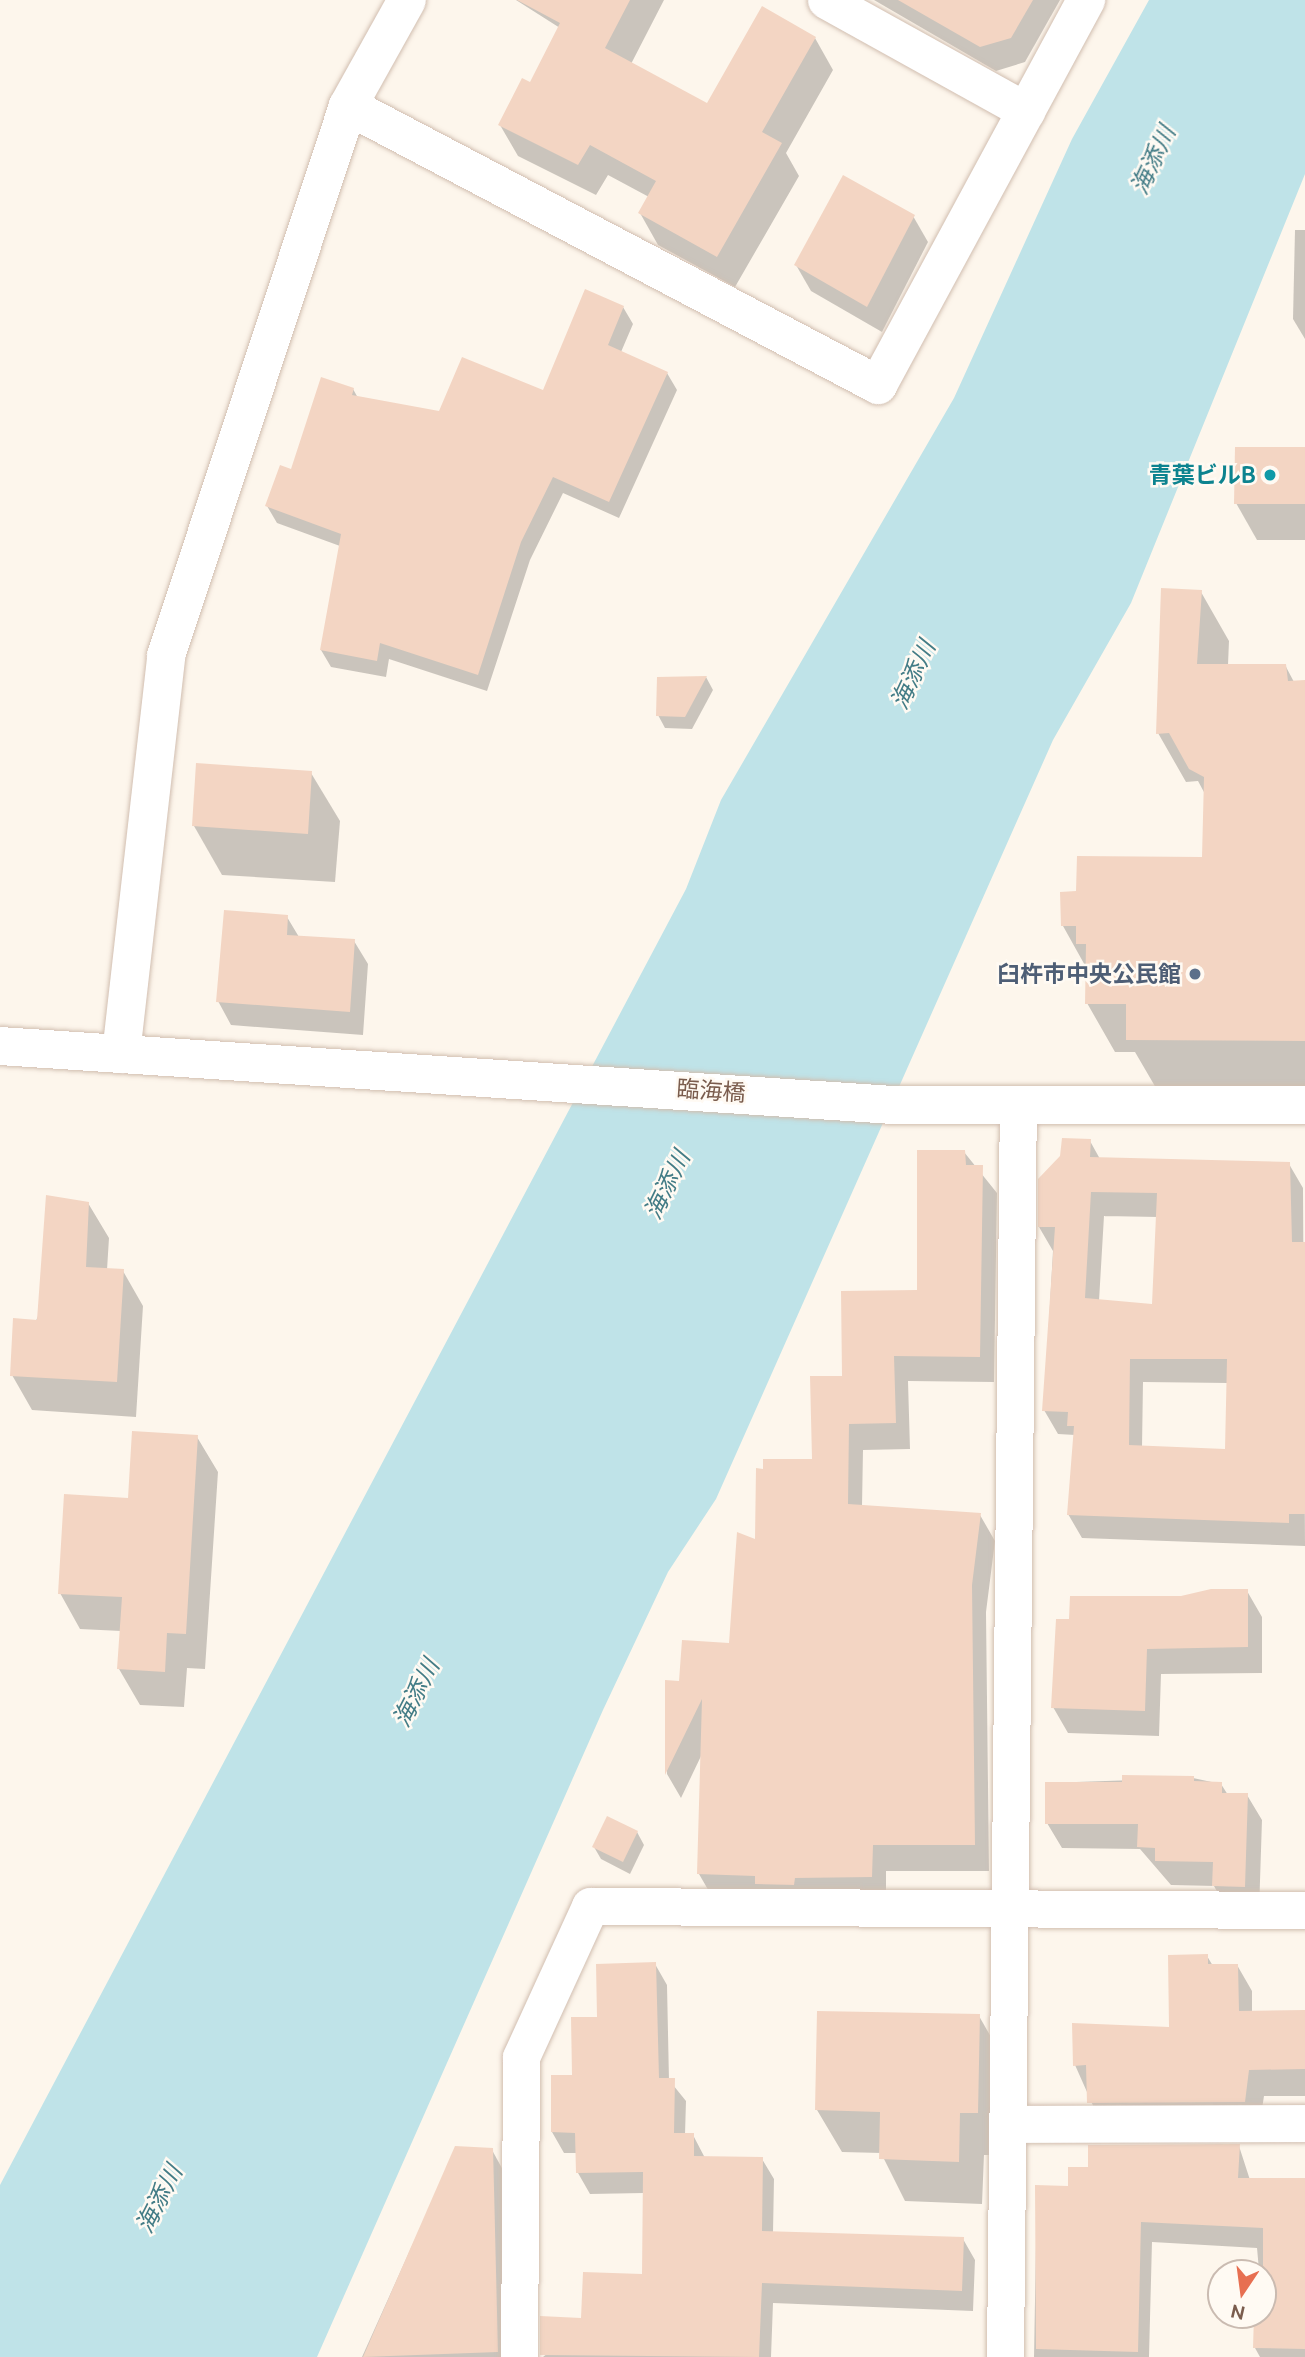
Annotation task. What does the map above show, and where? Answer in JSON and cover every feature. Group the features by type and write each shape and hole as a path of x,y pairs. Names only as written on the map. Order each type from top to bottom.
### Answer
{"street":[{"path":"121,1054 166,656 348,106 407,0"},
{"path":"826,0 1026,111"},
{"path":"348,106 878,385 1086,0"},
{"name":"臨海橋","path":"0,1046 529,1078 893,1105 1305,1105"},
{"path":"1005,2357 1018,1104"},
{"path":"519,2357 521,2057 590,1906 1305,1910"},
{"path":"1007,2124 1305,2123"}],"water":[{"name":"海添川","path":"1149,0 1305,0 1305,174 1131,603 1053,740 716,1499 668,1572 603,1710 317,2357 0,2357 0,2185 686,889 721,800 954,398 1072,139"}],"building":[{"path":"517,0 630,0 605,48 707,103 762,6 816,37 762,132 782,143 717,257 638,213 656,181 590,145 578,165 498,125 522,78 530,82 560,23"},
{"path":"898,0 1033,0 1011,38 980,47"},
{"path":"843,175 915,215 867,307 794,265"},
{"path":"585,289 624,306 608,345 668,372 609,502 553,477 521,542 478,675 380,643 377,661 320,650 341,534 265,506 280,465 291,469 321,377 354,388 352,395 439,411 462,357 543,390"},
{"name":"青葉ビルB","path":"1235,447 1305,447 1305,504 1234,504"},
{"path":"1161,588 1202,590 1197,664 1286,664 1288,681 1305,680 1305,1041 1126,1040 1126,1004 1085,1004 1086,944 1076,944 1076,926 1061,926 1060,892 1076,891 1077,856 1202,857 1204,777 1189,769 1169,733 1156,734"},
{"path":"707,676 685,717 656,716 657,677"},
{"path":"196,763 312,771 308,834 192,826"},
{"path":"224,910 288,915 287,935 355,939 350,1012 216,1002"},
{"path":"1062,1138 1091,1139 1090,1157 1290,1162 1292,1242 1305,1242 1305,1514 1289,1514 1289,1523 1067,1515 1074,1426 1067,1426 1068,1412 1042,1411 1055,1227 1038,1227 1038,1179 1060,1156","holes":["1091,1192 1157,1193 1152,1304 1085,1298","1130,1359 1227,1359 1225,1449 1129,1445"]},
{"path":"917,1150 965,1150 966,1165 983,1165 980,1357 894,1356 896,1423 849,1424 848,1504 981,1513 972,1585 975,1845 873,1845 872,1877 795,1878 794,1885 755,1884 755,1876 697,1874 702,1699 665,1775 665,1680 679,1681 682,1640 729,1643 737,1532 755,1539 756,1468 763,1469 763,1459 812,1459 810,1376 842,1376 841,1291 917,1290"},
{"path":"46,1195 89,1202 86,1267 124,1269 117,1382 10,1376 13,1318 37,1320"},
{"path":"132,1431 198,1435 186,1634 167,1633 165,1672 117,1669 122,1597 58,1594 64,1494 128,1498"},
{"path":"1211,1589 1248,1589 1248,1647 1147,1649 1145,1711 1051,1708 1056,1619 1069,1619 1070,1596 1181,1596"},
{"path":"1122,1775 1194,1776 1194,1781 1222,1782 1222,1793 1248,1793 1245,1887 1212,1886 1213,1862 1155,1861 1155,1848 1137,1847 1138,1824 1045,1824 1045,1782 1122,1782"},
{"path":"607,1816 638,1831 623,1862 592,1847"},
{"path":"1208,1954 1208,1964 1238,1964 1239,2011 1305,2010 1305,2069 1249,2070 1245,2102 1087,2103 1086,2065 1073,2066 1072,2023 1169,2027 1168,1955"},
{"path":"656,1962 659,2078 675,2078 674,2133 694,2133 694,2156 763,2157 762,2231 964,2237 962,2291 762,2283 759,2357 540,2355 540,2316 581,2318 583,2272 642,2274 643,2172 576,2173 575,2133 551,2132 551,2075 572,2075 571,2017 597,2017 596,1964"},
{"path":"817,2011 980,2014 978,2113 960,2113 959,2162 879,2159 880,2112 815,2110"},
{"path":"1240,2144 1238,2178 1305,2178 1305,2349 1253,2348 1254,2329 1277,2329 1277,2259 1263,2259 1263,2228 1141,2222 1138,2352 1036,2349 1035,2185 1068,2186 1068,2167 1088,2167 1088,2145"},
{"path":"455,2146 493,2148 498,2352 363,2357"}],"place":[{"name":"青葉ビルB","path":"1270,475"},
{"name":"臼杵市中央公民館","path":"1195,974"}]}
